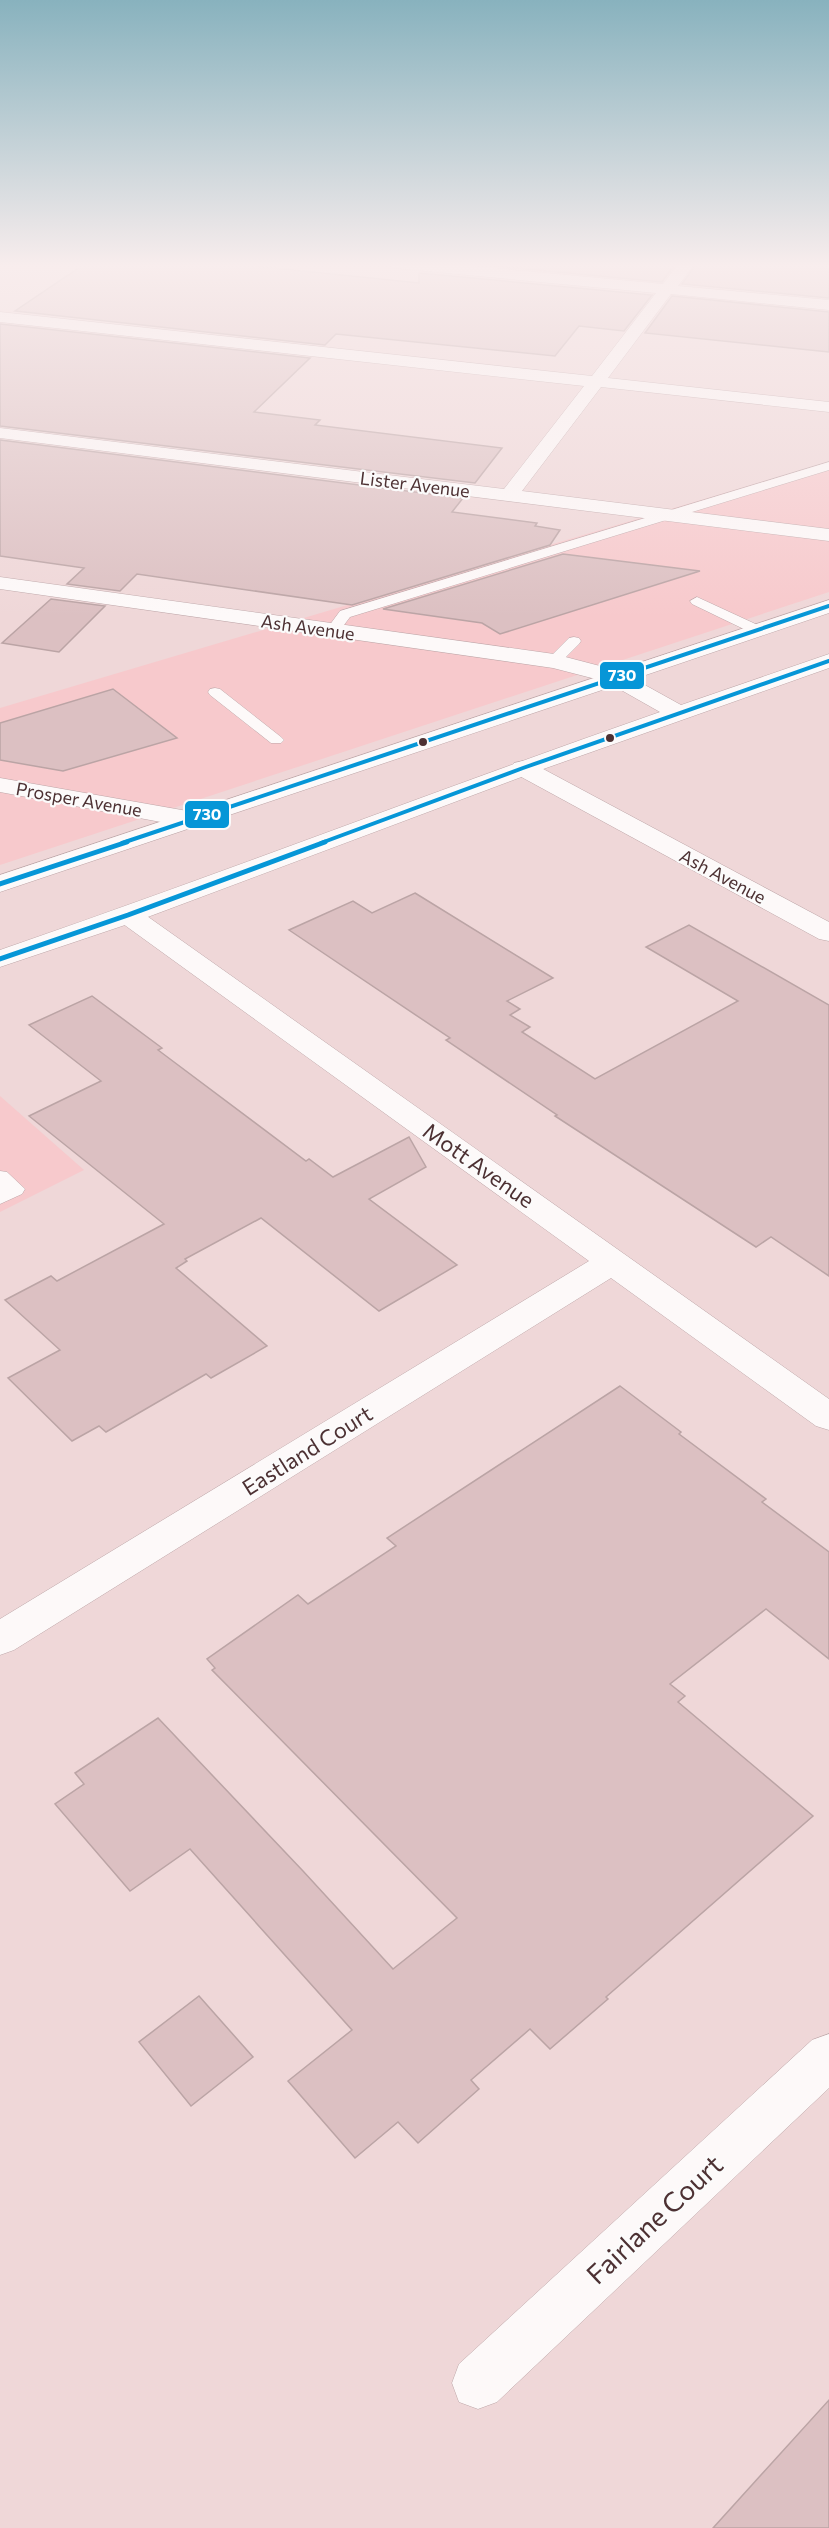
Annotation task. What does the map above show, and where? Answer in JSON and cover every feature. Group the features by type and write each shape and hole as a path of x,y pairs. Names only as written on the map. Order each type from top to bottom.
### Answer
{"street":[{"path":"509,496 596,381 829,407"},
{"name":"Lister Avenue","path":"0,433 829,535"},
{"name":"Ash Avenue","path":"0,584 554,662 615,677 678,713"},
{"path":"0,884 829,606"},
{"path":"0,959 128,915 523,768 829,661"},
{"name":"Ash Avenue","path":"523,768 829,933"},
{"name":"Prosper Avenue","path":"0,785 193,820"},
{"name":"Mott Avenue","path":"128,915 829,1417"},
{"name":"Eastland Court","path":"0,1639 614,1261"},
{"name":"Fairlane Court","path":"478,2383 829,2056"}],"lane":[{"path":"333,630 345,614 829,466"},
{"path":"697,601 757,630"},
{"path":"554,662 574,641"},
{"path":"215,692 276,740"},
{"path":"0,1176 15,1189 0,1197"}],"shaded area":[{"path":"829,462 829,592 0,865 0,708"},
{"path":"0,1096 84,1170 0,1212"}],"building":[{"path":"0,381 286,381 254,412 320,420 315,425 502,448 475,483 0,426"},
{"path":"0,440 463,498 452,512 537,523 535,526 560,530 550,545 352,605 137,574 120,591 67,584 84,568 0,556"},
{"path":"563,554 700,571 500,634 482,623 383,609"},
{"path":"51,599 105,606 59,652 2,643"},
{"path":"113,689 177,738 63,771 0,760 0,723"},
{"path":"415,893 553,978 507,1001 520,1009 510,1015 530,1027 522,1032 595,1079 738,1001 646,947 689,925 829,1005 829,1276 771,1237 756,1247 555,1116 557,1115 446,1040 450,1038 289,930 353,901 372,913"},
{"path":"92,996 162,1048 158,1050 306,1161 309,1159 333,1177 409,1137 426,1167 369,1199 457,1265 379,1311 261,1218 185,1259 187,1261 176,1268 267,1346 211,1378 206,1374 106,1432 99,1426 72,1441 8,1378 60,1350 5,1300 51,1276 57,1281 164,1224 29,1116 101,1081 29,1025"},
{"path":"620,1386 681,1432 679,1434 766,1499 762,1502 829,1552 829,1659 766,1609 670,1684 685,1696 678,1702 813,1816 550,2049 530,2029 471,2080 479,2089 418,2143 398,2122 355,2158 288,2081 352,2030 190,1849 130,1891 55,1804 84,1784 75,1773 158,1718 393,1969 457,1918 212,1670 215,1668 207,1659 298,1595 308,1604 396,1546 387,1538"},
{"path":"199,1996 253,2057 191,2106 139,2042"},
{"path":"829,2400 829,2528 713,2528"}],"transit line":[{"name":"730","path":"0,884 829,606"},
{"name":"730","path":"0,959 128,915 523,768 829,661"}]}
